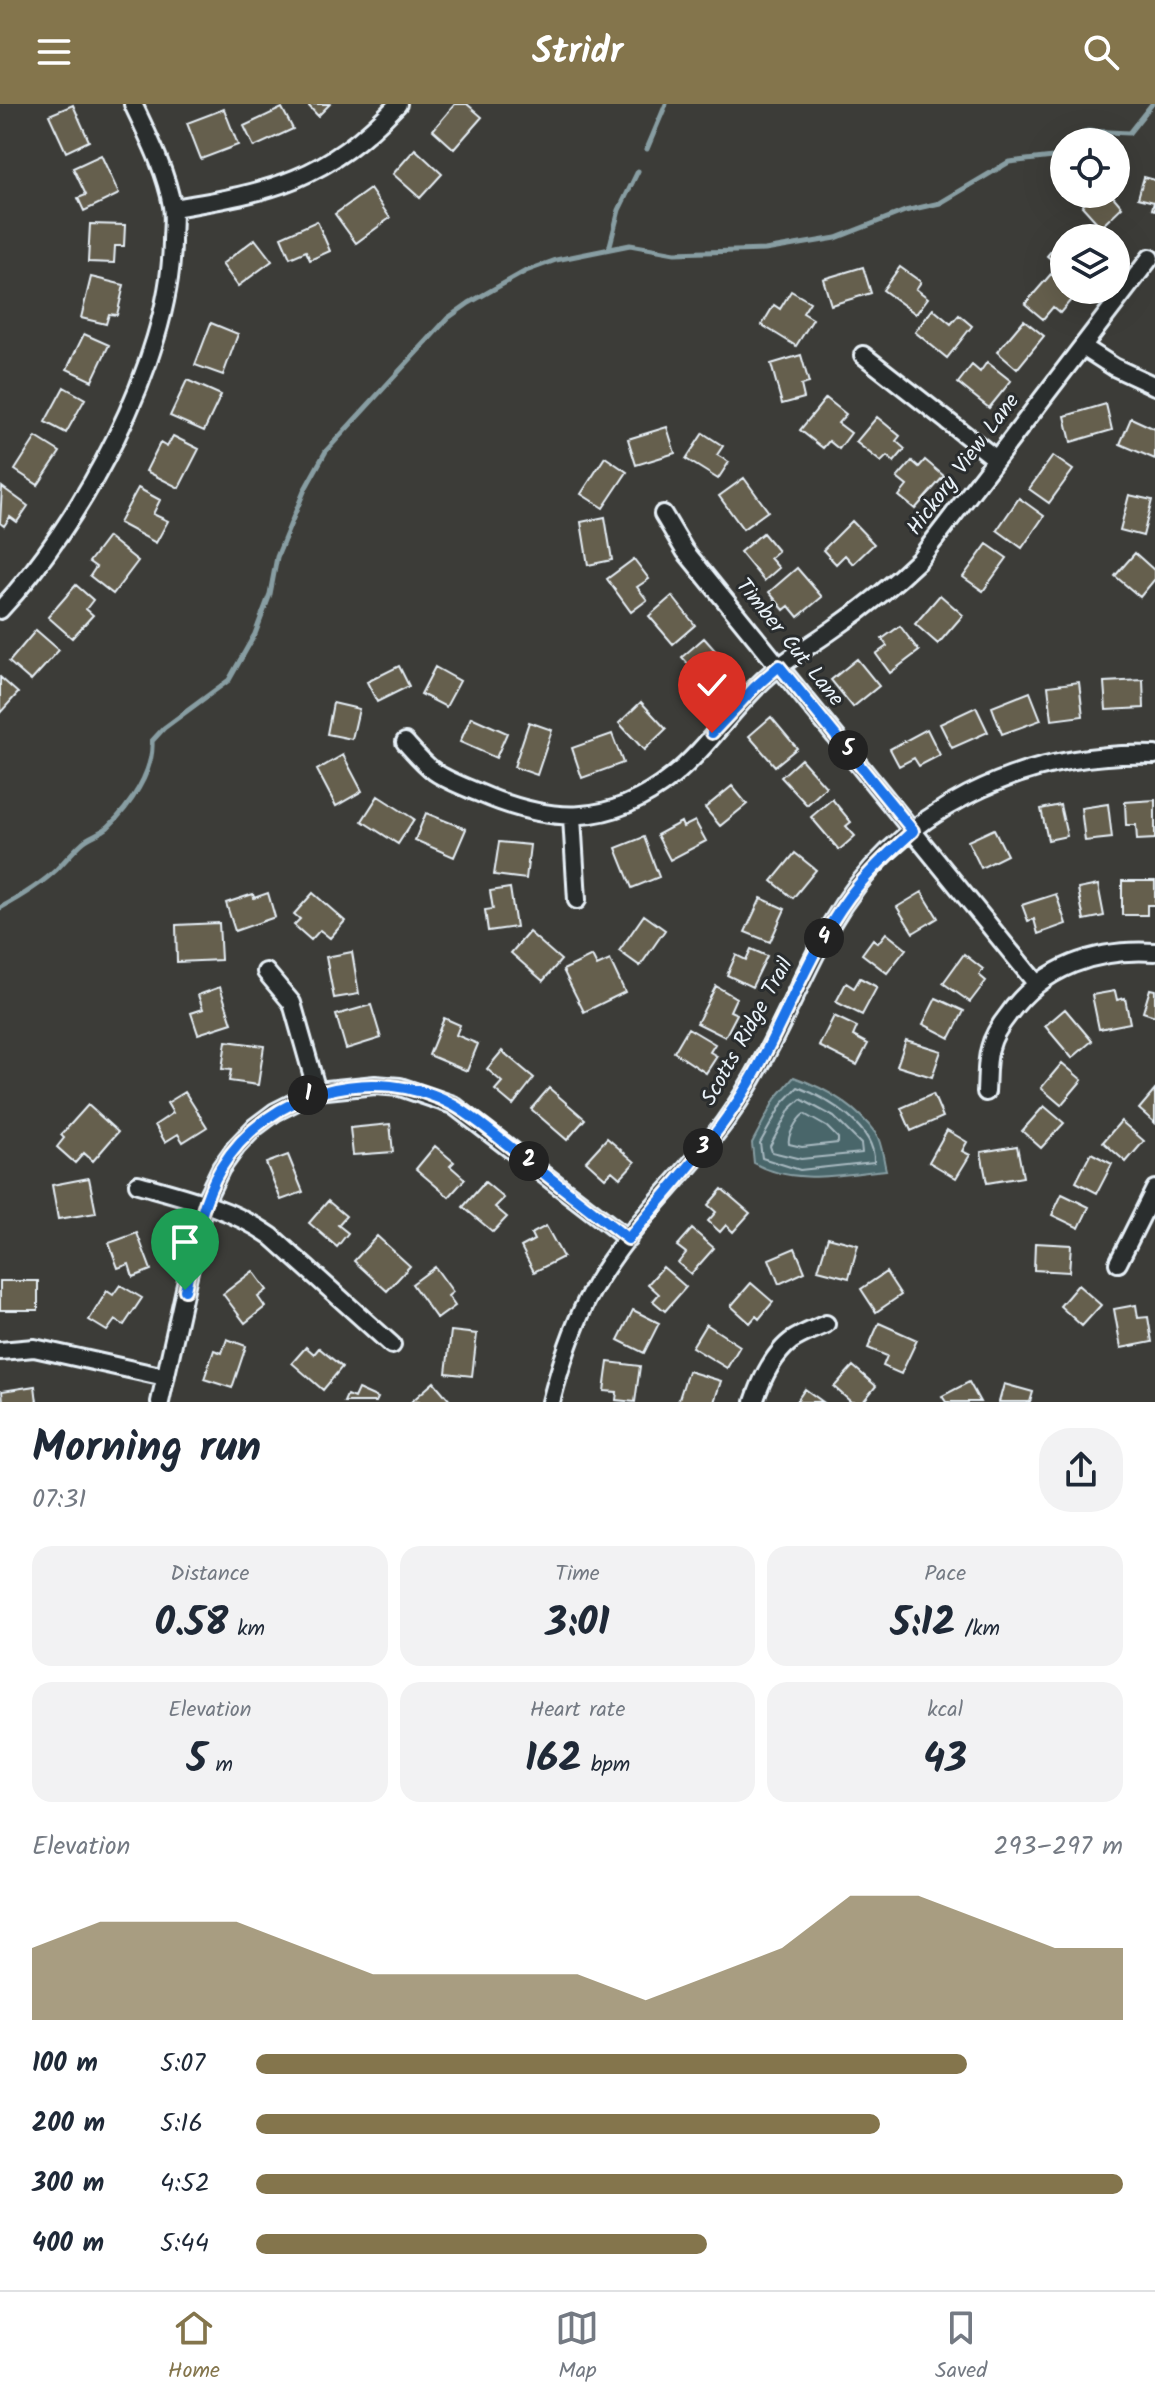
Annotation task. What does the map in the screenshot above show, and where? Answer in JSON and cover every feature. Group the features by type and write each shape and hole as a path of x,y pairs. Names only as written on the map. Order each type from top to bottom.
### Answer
{"street":[{"path":"0,610 31,575 78,507 131,404 159,322 168,286 173,208 161,170 133,104"},
{"path":"173,208 250,194 295,180 349,149 398,104"},
{"name":"Hickory View Lane","path":"572,817 621,805 653,790 674,775 739,704 779,666 889,588 909,570 943,531 1150,258"},
{"path":"1083,347 1114,367 1155,386"},
{"path":"863,355 996,459"},
{"name":"Timber Cut Lane","path":"663,514 685,551 1036,983"},
{"path":"405,742 435,772 463,786 520,809 572,817 577,900"},
{"name":"Scotts Ridge Trail","path":"551,1402 561,1364 588,1298 628,1239 724,1122 747,1086 819,946 848,899 876,865 913,831 966,796 1018,772 1081,757 1155,755"},
{"path":"986,1092 990,1048 998,1028 1036,983 1094,956 1133,951 1155,952"},
{"path":"266,972 292,1003 317,1091"},
{"path":"160,1402 204,1203 221,1168 255,1127 275,1112 317,1091 375,1085 400,1087 453,1105 628,1239"},
{"path":"138,1184 239,1216 271,1236 392,1345"},
{"path":"1118,1263 1155,1189"},
{"path":"754,1402 782,1349 792,1340 826,1324"},
{"path":"0,1351 19,1347 57,1351 165,1377"}],"water":[{"path":"794,1077 828,1092 868,1124 878,1137 886,1170 818,1177 785,1174 754,1163 752,1143 775,1099"}],"building":[{"path":"307,104 330,104 318,116"},
{"path":"455,104 467,104 482,117 454,149 433,130"},
{"path":"73,105 89,141 66,152 49,115"},
{"path":"282,108 293,129 254,147 244,126"},
{"path":"224,109 238,145 201,159 187,123"},
{"path":"415,149 442,174 420,198 393,174"},
{"path":"101,155 119,194 84,211 78,198 86,195 73,168"},
{"path":"1144,177 1155,180 1155,210 1152,209 1154,202 1138,198"},
{"path":"370,189 390,218 356,243 335,214"},
{"path":"1084,208 1121,208 1104,224 1098,224"},
{"path":"317,221 330,251 310,260 306,251 290,258 281,237"},
{"path":"90,224 125,225 124,246 115,246 114,263 88,262"},
{"path":"255,239 272,261 238,286 222,264"},
{"path":"863,267 871,293 831,305 823,279"},
{"path":"900,267 921,282 916,289 928,298 916,314 883,290"},
{"path":"1050,275 1050,304 1068,304 1060,313 1053,307 1043,319 1025,304"},
{"path":"91,277 124,285 117,315 109,314 106,324 81,318"},
{"path":"791,291 810,302 803,313 813,319 796,346 762,325 774,305 780,309"},
{"path":"933,309 951,324 959,315 972,326 947,358 915,332"},
{"path":"1024,320 1044,336 1017,369 997,352"},
{"path":"211,323 238,334 223,375 195,365"},
{"path":"84,334 109,345 92,381 67,369"},
{"path":"801,355 809,383 801,385 804,398 782,404 771,364"},
{"path":"987,362 1011,381 989,408 958,383 972,365 980,372"},
{"path":"187,380 221,395 204,431 170,416"},
{"path":"64,387 85,399 66,433 45,422"},
{"path":"826,398 846,414 838,423 851,433 839,449 829,441 823,448 800,430"},
{"path":"1106,404 1112,430 1071,442 1065,416"},
{"path":"877,417 900,436 896,441 905,449 894,462 887,456 881,462 856,442"},
{"path":"1131,418 1155,429 1155,459 1120,444"},
{"path":"667,427 675,453 636,465 628,439"},
{"path":"703,433 723,446 717,455 729,462 718,479 686,459"},
{"path":"173,436 199,449 179,488 146,471 160,443 167,447"},
{"path":"36,437 60,452 38,485 15,470"},
{"path":"1053,456 1073,470 1049,503 1029,489"},
{"path":"605,457 627,472 603,508 581,494"},
{"path":"925,460 944,476 915,509 899,496 907,486 897,478 912,461 919,467"},
{"path":"744,478 768,511 743,529 719,496"},
{"path":"2,487 28,506 17,522 10,517 4,526 0,523"},
{"path":"138,488 160,500 153,514 168,521 156,543 119,523"},
{"path":"1129,495 1152,500 1143,536 1120,530"},
{"path":"1019,498 1044,516 1022,548 997,530"},
{"path":"605,517 612,560 588,565 581,522"},
{"path":"852,521 874,544 853,564 845,555 836,564 823,550"},
{"path":"763,533 778,551 770,558 779,568 764,581 740,552"},
{"path":"108,537 138,561 113,594 90,576 96,567 89,562"},
{"path":"987,544 1007,558 983,591 963,577"},
{"path":"1135,553 1155,571 1155,579 1140,597 1115,576"},
{"path":"634,559 649,579 637,587 647,600 631,612 607,579"},
{"path":"797,568 822,597 798,617 789,606 784,610 769,592"},
{"path":"76,585 93,600 86,609 93,615 72,638 48,617"},
{"path":"940,595 963,615 938,644 915,624"},
{"path":"672,596 695,625 673,644 649,616"},
{"path":"900,626 919,651 890,673 876,654 887,646 882,639"},
{"path":"36,630 59,650 31,681 9,662"},
{"path":"704,638 729,666 707,685 682,657"},
{"path":"857,659 879,686 853,707 831,680"},
{"path":"399,666 409,686 377,702 367,682"},
{"path":"435,667 460,681 446,707 421,694"},
{"path":"0,677 18,693 0,713"},
{"path":"1143,680 1144,708 1106,710 1104,682"},
{"path":"1079,682 1083,716 1052,720 1048,686"},
{"path":"1030,692 1041,720 1002,734 992,707"},
{"path":"641,702 666,729 644,750 619,723"},
{"path":"333,703 359,709 352,739 327,734"},
{"path":"976,707 988,732 952,748 940,724"},
{"path":"471,717 507,733 496,758 460,742"},
{"path":"771,717 797,748 775,766 749,736"},
{"path":"529,722 552,730 537,775 514,767"},
{"path":"927,729 940,755 919,766 914,758 899,766 890,749"},
{"path":"612,734 623,763 582,778 572,748"},
{"path":"343,755 362,791 336,806 317,770"},
{"path":"801,759 826,787 807,805 781,777"},
{"path":"732,786 747,804 720,826 705,808"},
{"path":"378,796 414,819 398,844 362,821"},
{"path":"832,799 851,822 846,826 855,836 839,850 811,817"},
{"path":"1155,800 1155,839 1137,840 1136,825 1126,825 1125,802"},
{"path":"1108,804 1112,838 1085,841 1081,808"},
{"path":"1060,805 1067,836 1048,840 1041,809"},
{"path":"426,813 466,829 454,857 415,840"},
{"path":"695,821 706,841 670,860 657,835 681,822 683,827"},
{"path":"994,829 1007,855 981,868 968,841"},
{"path":"644,837 659,877 632,888 616,848"},
{"path":"499,842 530,845 526,879 494,875"},
{"path":"795,853 816,870 793,898 772,881"},
{"path":"1122,881 1155,881 1155,905 1147,905 1147,915 1122,915"},
{"path":"1098,885 1104,916 1084,920 1078,889"},
{"path":"510,888 516,927 488,931 485,910 493,909 490,891"},
{"path":"922,892 938,918 913,933 897,907"},
{"path":"268,893 275,917 235,931 226,903 253,894 254,898"},
{"path":"313,893 345,921 330,938 320,930 311,940 294,925 300,919 294,914"},
{"path":"1056,894 1066,924 1038,934 1034,919 1028,921 1022,905"},
{"path":"761,898 785,909 770,942 745,932"},
{"path":"644,915 665,930 640,966 619,951"},
{"path":"219,923 221,960 177,962 176,925"},
{"path":"529,932 561,960 543,981 511,953"},
{"path":"886,933 906,949 887,973 862,954 873,939 878,943"},
{"path":"751,949 767,956 752,987 727,975 736,955 746,960"},
{"path":"352,952 359,994 334,998 326,957"},
{"path":"964,954 983,969 979,975 986,981 970,1002 943,983"},
{"path":"592,956 597,966 610,960 625,992 584,1012 563,970"},
{"path":"860,978 877,987 862,1015 836,1002 846,983 854,988"},
{"path":"716,986 736,998 730,1011 737,1014 725,1037 697,1023"},
{"path":"220,987 232,1023 198,1034 191,1013 203,1009 198,995"},
{"path":"1150,989 1155,990 1155,1016 1143,1012"},
{"path":"1115,991 1117,1000 1125,998 1130,1023 1099,1029 1092,995"},
{"path":"936,998 964,1011 950,1038 923,1024"},
{"path":"371,1005 381,1038 346,1049 336,1015"},
{"path":"1065,1009 1092,1041 1072,1058 1045,1026"},
{"path":"834,1016 857,1027 853,1036 868,1044 857,1065 819,1046"},
{"path":"444,1018 460,1025 456,1035 478,1044 467,1071 429,1055"},
{"path":"688,1028 715,1044 710,1052 717,1056 706,1073 674,1052"},
{"path":"906,1040 941,1051 932,1077 897,1066"},
{"path":"226,1041 264,1046 258,1085 229,1081 231,1070 222,1069"},
{"path":"502,1051 534,1078 513,1105 495,1090 502,1082 487,1069"},
{"path":"1062,1063 1082,1080 1061,1105 1041,1088"},
{"path":"549,1088 585,1119 567,1140 531,1109"},
{"path":"1155,1090 1155,1123 1139,1109"},
{"path":"185,1092 207,1127 183,1142 178,1134 165,1142 155,1125 173,1113 167,1103"},
{"path":"933,1094 943,1117 911,1131 901,1108"},
{"path":"88,1105 118,1132 93,1161 84,1153 75,1163 57,1147 64,1138 61,1135"},
{"path":"1044,1106 1064,1123 1041,1148 1022,1131"},
{"path":"1121,1121 1144,1141 1126,1162 1103,1142"},
{"path":"390,1124 393,1152 353,1155 350,1128"},
{"path":"947,1130 967,1142 962,1151 970,1155 956,1178 929,1162"},
{"path":"607,1138 635,1162 620,1178 612,1171 605,1178 586,1161"},
{"path":"435,1146 454,1162 450,1166 465,1179 449,1197 416,1169"},
{"path":"1017,1146 1023,1177 987,1183 981,1152"},
{"path":"1091,1153 1112,1164 1097,1193 1076,1182"},
{"path":"288,1155 303,1192 281,1200 266,1163"},
{"path":"89,1178 96,1213 58,1219 52,1185"},
{"path":"485,1182 504,1198 495,1207 507,1217 493,1232 463,1207"},
{"path":"722,1189 750,1213 733,1232 726,1225 720,1232 708,1221 716,1212 708,1205"},
{"path":"1062,1194 1089,1207 1079,1228 1052,1215"},
{"path":"328,1201 346,1216 338,1225 348,1233 337,1247 309,1223"},
{"path":"546,1226 563,1257 534,1272 521,1247 534,1240 531,1234"},
{"path":"692,1229 714,1248 691,1274 678,1263 686,1253 677,1246"},
{"path":"137,1233 151,1270 133,1277 129,1264 118,1268 109,1243"},
{"path":"377,1236 410,1266 387,1291 354,1261"},
{"path":"828,1237 858,1245 849,1278 818,1270"},
{"path":"1035,1243 1071,1245 1069,1272 1034,1270"},
{"path":"795,1248 805,1272 779,1284 769,1259"},
{"path":"435,1267 453,1292 448,1296 455,1306 437,1319 412,1284"},
{"path":"663,1267 686,1287 665,1311 653,1301 659,1294 648,1284"},
{"path":"253,1271 267,1290 258,1297 265,1307 245,1323 223,1294"},
{"path":"886,1272 901,1295 876,1312 861,1289"},
{"path":"0,1281 38,1281 38,1310 0,1310"},
{"path":"751,1283 773,1302 759,1319 756,1316 750,1323 731,1306"},
{"path":"120,1285 142,1298 124,1325 115,1320 107,1331 89,1320 107,1291 113,1295"},
{"path":"1078,1285 1101,1305 1082,1326 1060,1306"},
{"path":"1136,1305 1138,1318 1148,1317 1152,1342 1121,1348 1114,1309"},
{"path":"633,1310 659,1323 644,1353 618,1340"},
{"path":"879,1323 917,1340 901,1374 883,1366 887,1356 868,1348"},
{"path":"706,1324 740,1346 727,1368 692,1347"},
{"path":"451,1331 477,1334 472,1376 446,1373"},
{"path":"227,1339 246,1346 232,1388 204,1379 214,1350 222,1353"},
{"path":"306,1347 314,1354 319,1348 342,1367 323,1390 292,1363"},
{"path":"608,1362 640,1366 635,1402 616,1400 617,1392 604,1391"},
{"path":"853,1366 876,1386 863,1402 851,1402 834,1387"},
{"path":"688,1371 721,1381 714,1402 678,1402"},
{"path":"434,1382 451,1402 411,1402"},
{"path":"969,1382 980,1402 946,1402 942,1396"},
{"path":"1004,1384 1033,1392 1030,1402 999,1402"},
{"path":"35,1386 37,1402 3,1402 2,1391"},
{"path":"358,1389 378,1398 376,1402 344,1402 347,1395 354,1398"},
{"path":"805,1389 823,1402 796,1402"}],"waterway":[{"path":"647,149 666,104"},
{"path":"1130,132 1152,104"},
{"path":"0,908 43,881 85,841 108,827 139,788 149,765 152,741 164,728 229,680 255,634 270,594 277,557 305,489 326,451 448,318 526,271 556,260 630,245 675,253 765,250 836,238 905,211 940,203 1009,162 1050,157"},
{"path":"609,249 619,210 638,171"}],"route":[{"path":"185,1290 204,1203 221,1168 236,1147 255,1127 293,1102 317,1091 347,1087 400,1087 453,1105 628,1239 724,1122 765,1055 819,946 848,899 876,865 913,831 779,666 712,733"}]}
